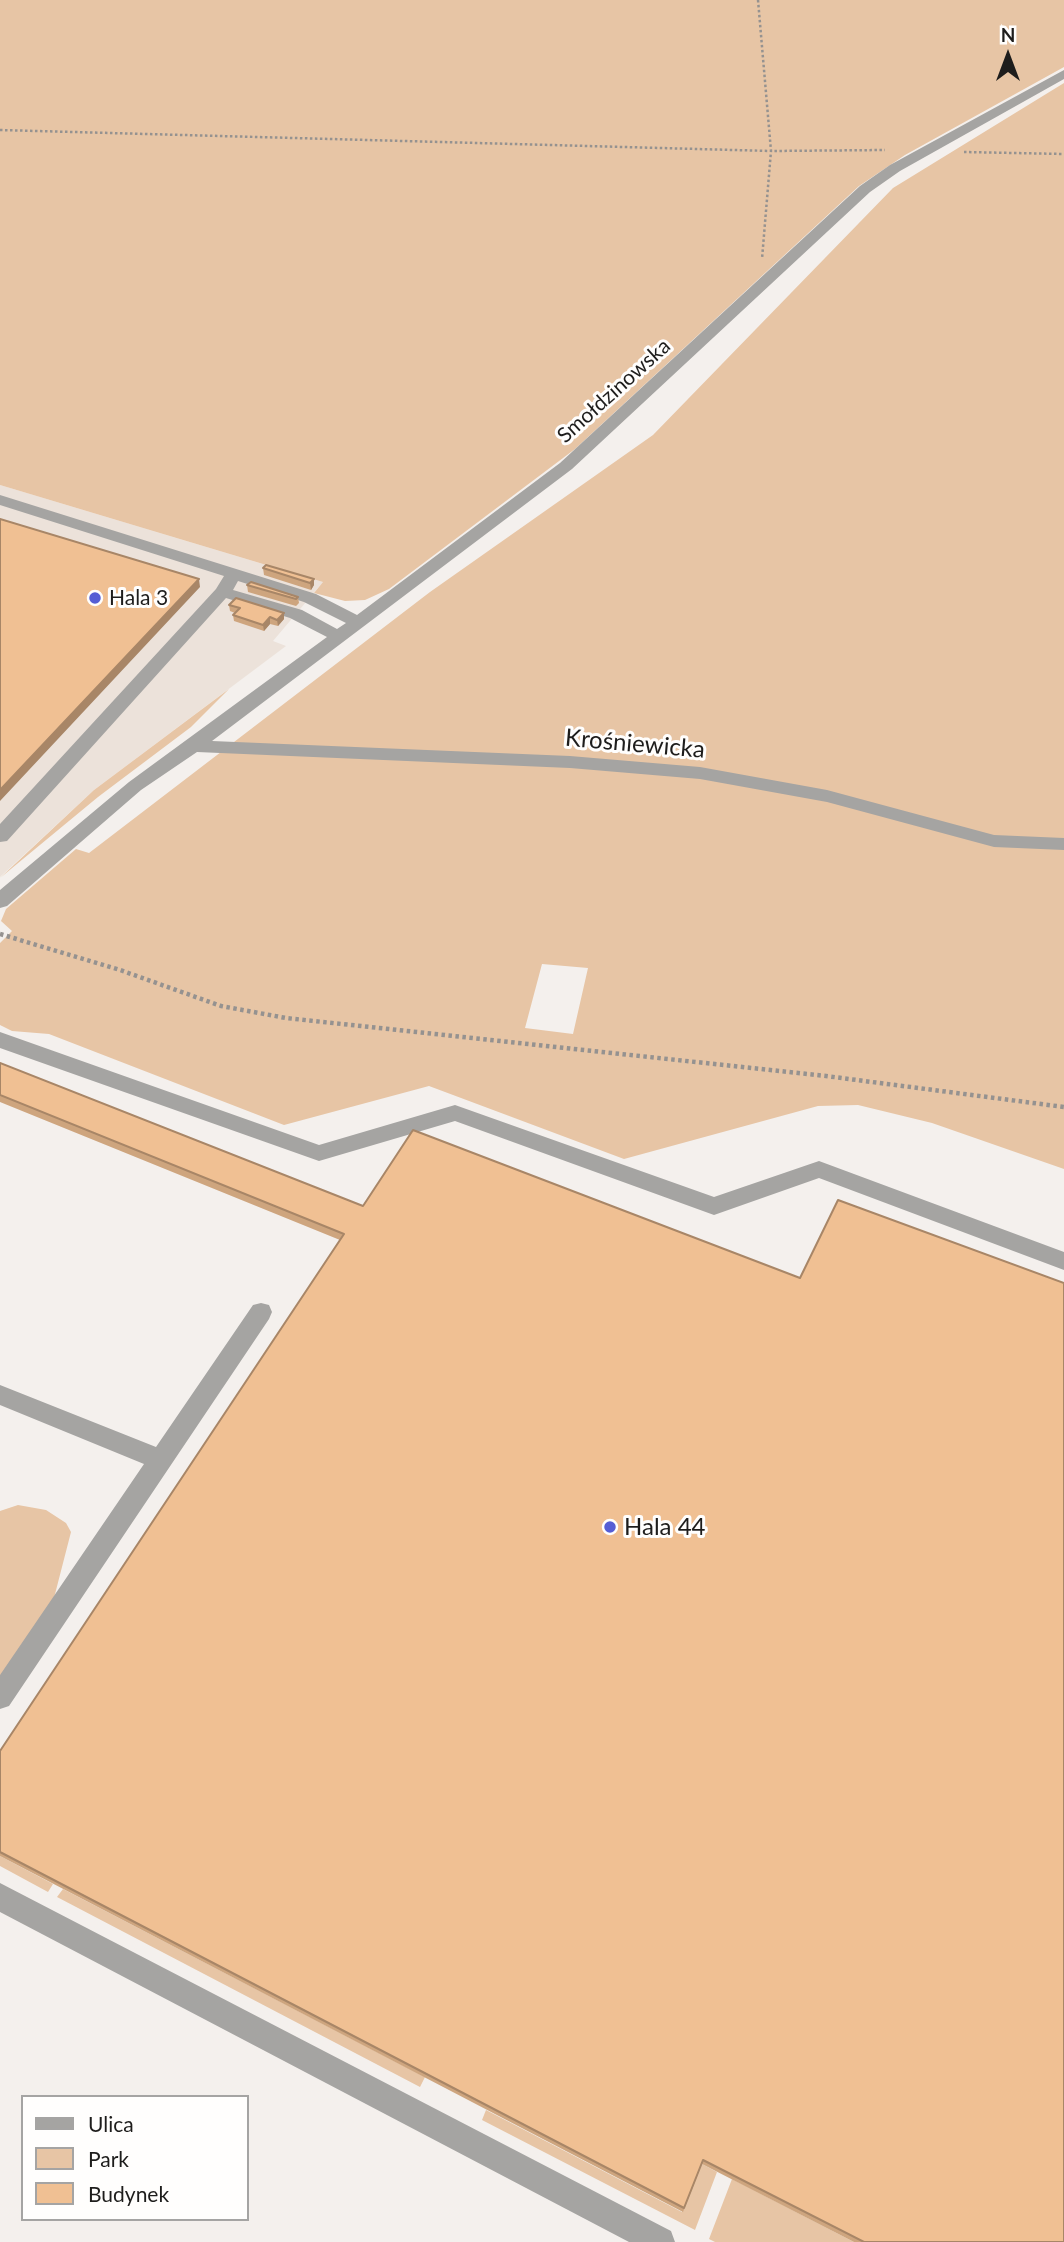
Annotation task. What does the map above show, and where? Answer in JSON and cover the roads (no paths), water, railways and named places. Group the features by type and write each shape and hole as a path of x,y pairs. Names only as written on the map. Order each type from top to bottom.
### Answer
{"street":[{"name":"Smołdzinowska","path":"0,901 135,786 193,746 566,466 865,189 925,151 1064,74"},
{"path":"0,500 310,598 357,622"},
{"path":"0,836 223,592 233,575"},
{"path":"223,592 296,614 337,636"},
{"name":"Krośniewicka","path":"193,746 570,762 689,772 827,796 994,841 1064,844"},
{"path":"0,1040 318,1153 455,1113 714,1206 819,1169 1064,1261"},
{"path":"0,1698 261,1312"},
{"path":"0,1395 160,1460"},
{"path":"0,1897 660,2242"}],"place":[{"name":"Hala 3","path":"95,598"},
{"name":"Hala 44","path":"610,1527"}]}
